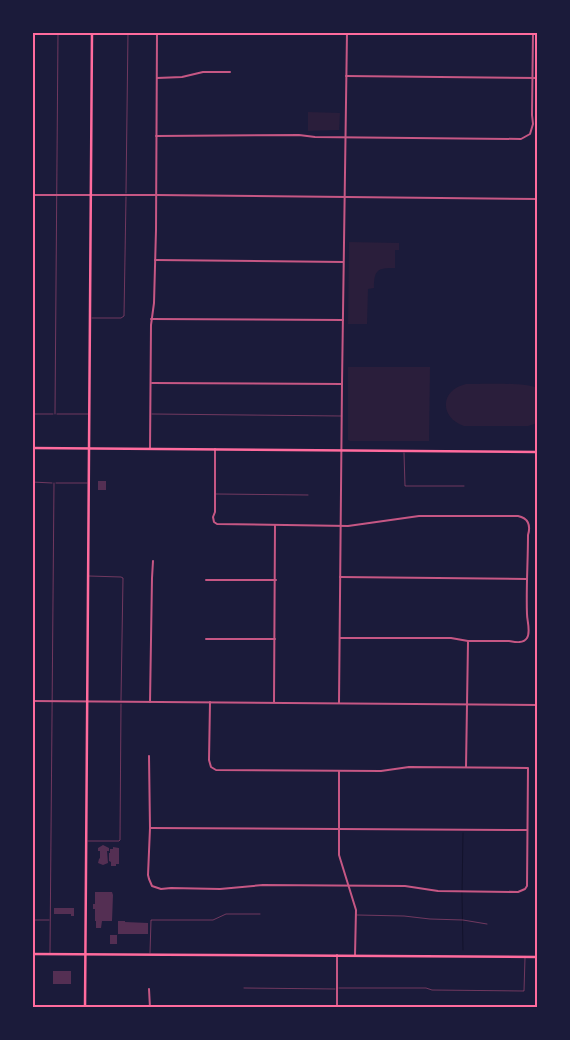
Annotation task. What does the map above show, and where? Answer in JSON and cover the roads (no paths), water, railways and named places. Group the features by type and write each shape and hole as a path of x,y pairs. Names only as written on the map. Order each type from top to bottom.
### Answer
{"main road":[{"path":"85,1008 92,32"},
{"path":"32,448 538,452"},
{"path":"32,954 538,957"}],"street":[{"path":"150,449 151,319 154,303 156,230 157,32"},
{"path":"339,702 347,32"},
{"path":"156,136 522,138 530,134 533,124 533,32"},
{"path":"157,78 182,78 203,72 230,72"},
{"path":"346,76 538,78"},
{"path":"32,195 538,199"},
{"path":"155,260 343,262"},
{"path":"151,319 343,320"},
{"path":"151,383 342,384"},
{"path":"215,449 214,522 219,524 348,526 419,516 518,516 526,519 529,526 527,616 529,630 527,638 518,642 468,641 451,638 340,638"},
{"path":"274,702 275,525"},
{"path":"150,702 153,561"},
{"path":"340,577 528,578"},
{"path":"206,580 276,580"},
{"path":"206,638 275,639"},
{"path":"466,767 468,641"},
{"path":"32,701 538,705"},
{"path":"149,756 150,828 148,875 152,886 162,889 220,889 263,885 405,886 438,891 518,892 527,886 528,768 409,767 381,771 221,770 212,768 209,764 210,702"},
{"path":"338,770 339,855 354,902 356,915 355,955"},
{"path":"150,828 527,830"},
{"path":"337,955 337,1008"},
{"path":"149,989 150,1008"}],"lane":[{"path":"55,414 58,32"},
{"path":"89,318 121,318 124,316 128,32"},
{"path":"32,414 89,414"},
{"path":"150,414 342,416"},
{"path":"404,451 405,486 464,486"},
{"path":"32,482 89,483"},
{"path":"50,954 54,483"},
{"path":"215,494 308,495"},
{"path":"86,840 120,840 123,578 88,576"},
{"path":"150,954 150,920 213,920 226,914 260,914"},
{"path":"356,915 463,920 487,924"},
{"path":"32,920 51,920"},
{"path":"244,988 426,988 432,990 524,991 525,957"}],"waterway":[{"path":"463,833 463,950"}]}
